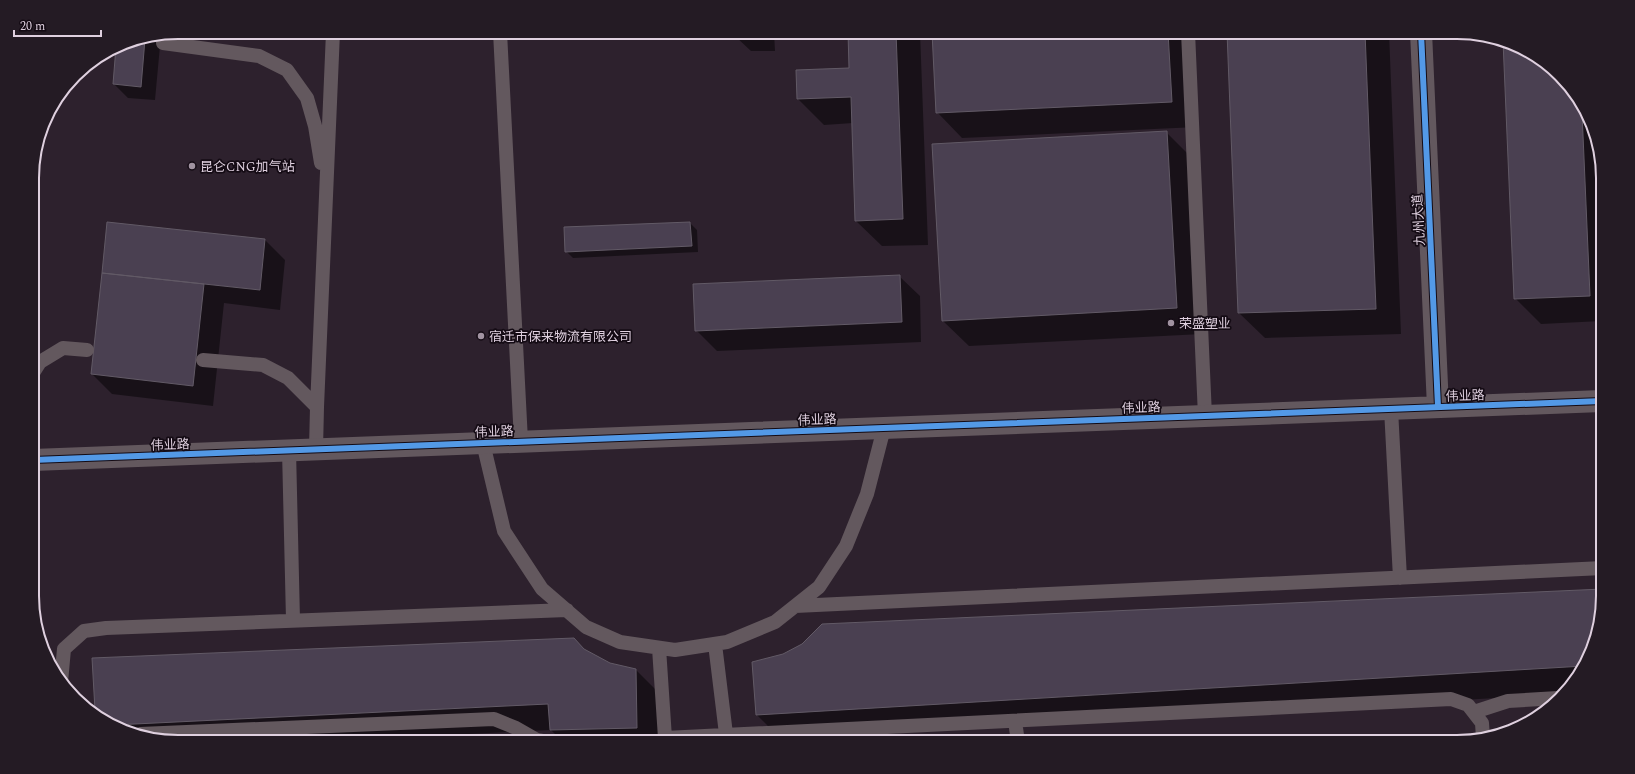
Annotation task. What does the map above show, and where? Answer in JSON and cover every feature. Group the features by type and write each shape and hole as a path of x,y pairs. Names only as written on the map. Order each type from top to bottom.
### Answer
{"street":[{"name":"九州大道","path":"1421,39 1438,407"},
{"name":"伟业路","path":"39,460 1596,401"}],"lane":[{"path":"316,449 333,39"},
{"path":"500,39 521,441"},
{"path":"1188,39 1205,416"},
{"path":"163,43 259,56 287,70 307,98 315,126 326,197"},
{"path":"39,364 63,348 87,350"},
{"path":"203,360 263,365 288,378 317,407"},
{"path":"1390,408 1400,578"},
{"path":"483,443 504,531 542,588 586,627 620,642 675,650 727,642 775,622 819,587 846,546 867,494 884,428"},
{"path":"289,450 293,620"},
{"path":"795,606 1596,568"},
{"path":"62,671 64,649 84,631 106,628 567,610"},
{"path":"715,644 728,735"},
{"path":"659,648 662,735"},
{"path":"1474,712 1508,701 1551,698"},
{"path":"779,735 1015,721 1451,699 1468,705 1482,723 1483,732"},
{"path":"157,733 494,719 528,735"},
{"path":"1015,721 1017,735"}],"building":[{"path":"848,39 896,39 903,219 855,221 851,97 797,99 796,70 849,68"},
{"path":"932,39 1168,39 1172,102 936,113"},
{"path":"1227,39 1365,39 1376,309 1238,313"},
{"path":"145,43 141,87 113,84 115,54 133,46"},
{"path":"1503,47 1542,68 1555,80 1567,93 1582,120 1590,296 1514,299"},
{"path":"1167,131 1177,308 942,321 932,144"},
{"path":"107,222 265,239 260,290 102,273"},
{"path":"690,222 692,246 565,252 564,227"},
{"path":"102,273 204,284 193,386 91,374"},
{"path":"900,275 902,322 695,331 693,284"},
{"path":"1596,589 1595,614 1589,641 1576,666 756,715 752,662 783,654 802,644 822,624"},
{"path":"574,638 584,649 610,663 636,669 637,728 550,730 548,704 126,724 95,707 92,658"}],"cycle path":[{"path":"1421,39 1438,407"},
{"path":"39,460 1596,401"}],"place":[{"name":"昆仑CNG加气站","path":"192,166"},
{"name":"荣盛塑业","path":"1171,323"},
{"name":"宿迁市保来物流有限公司","path":"481,336"}]}
